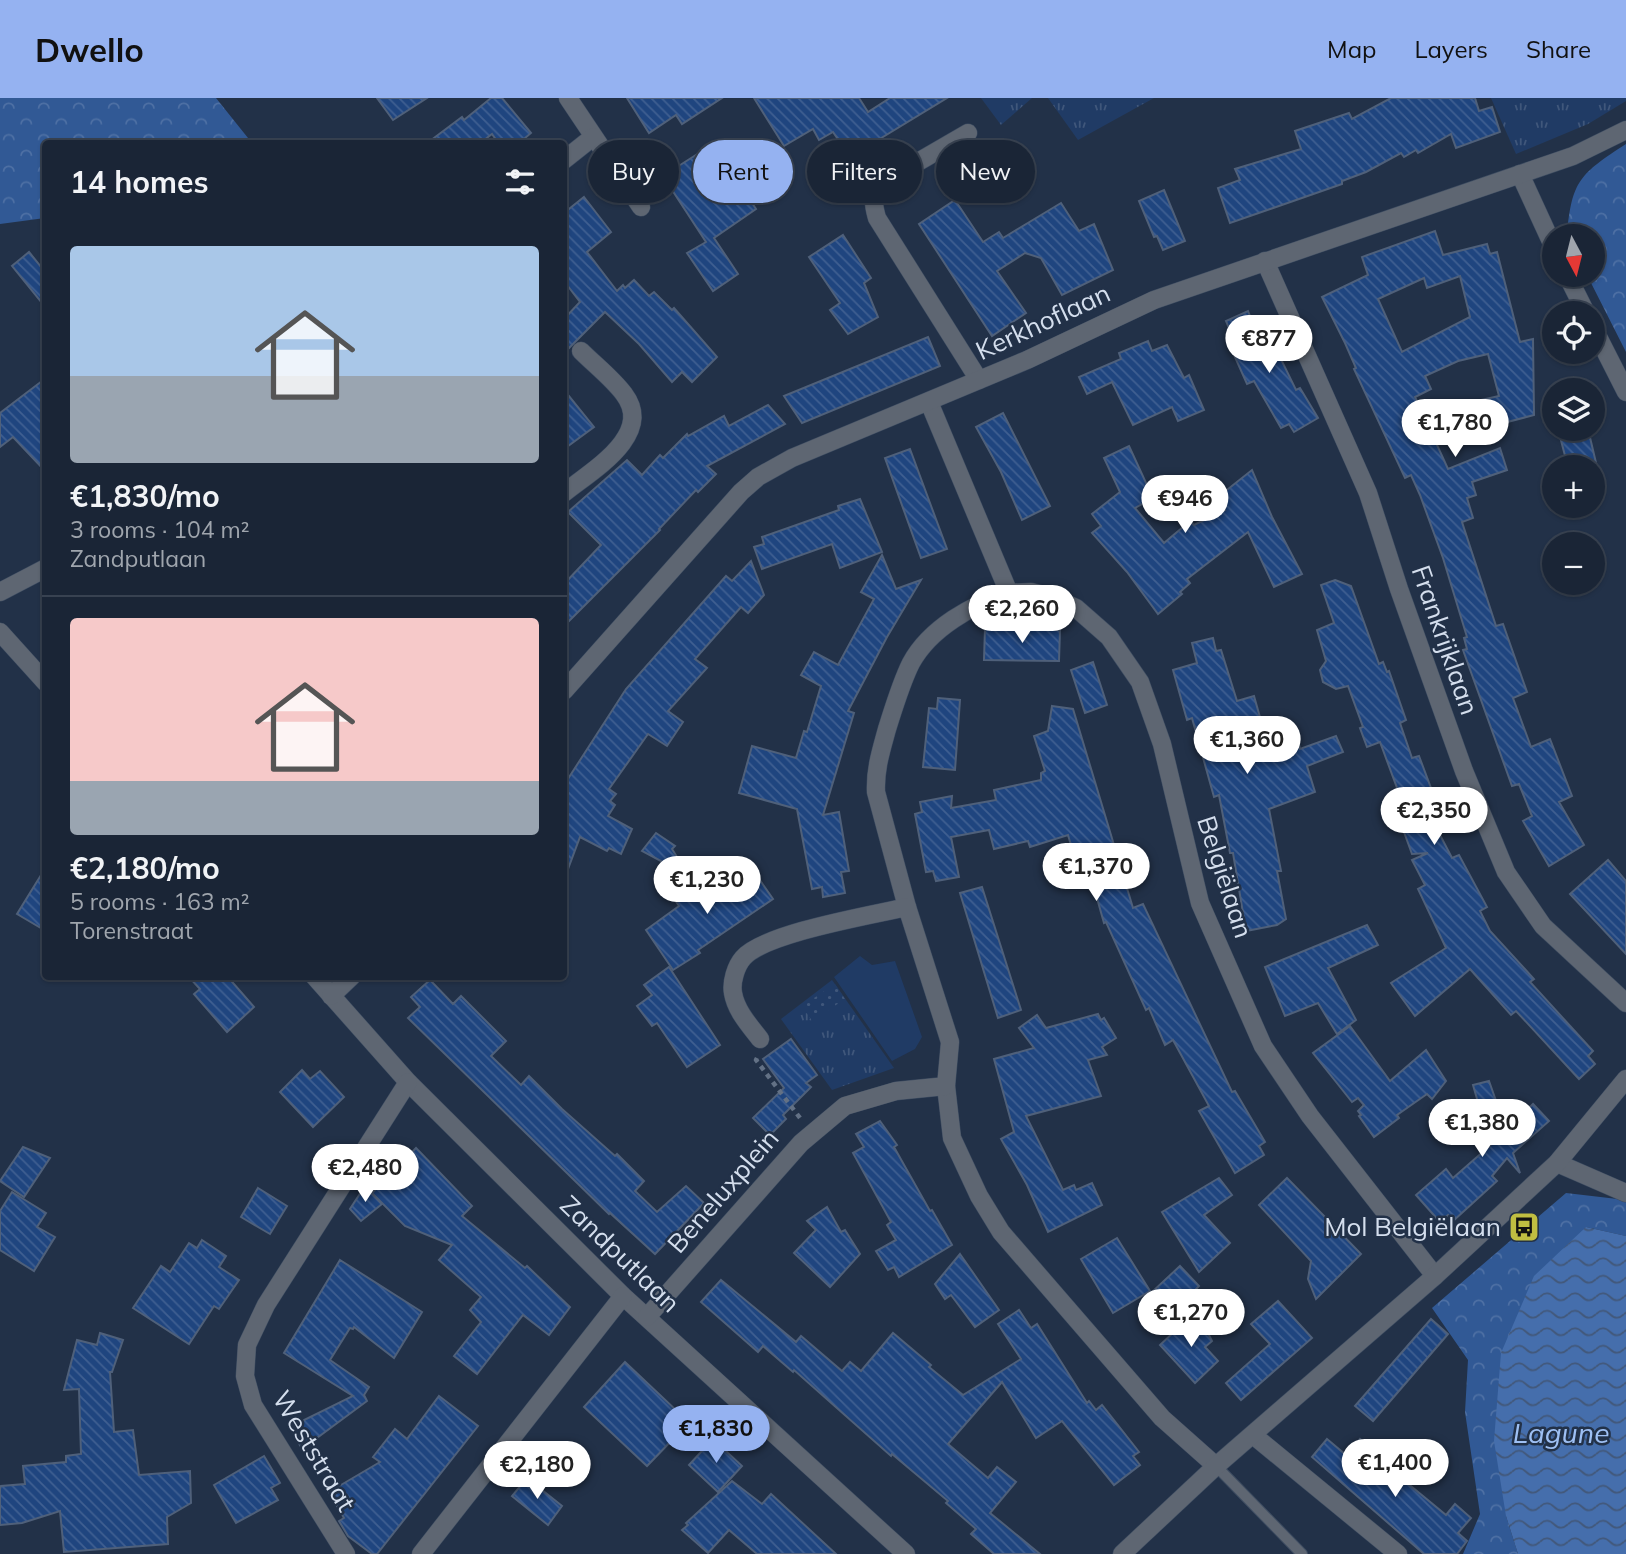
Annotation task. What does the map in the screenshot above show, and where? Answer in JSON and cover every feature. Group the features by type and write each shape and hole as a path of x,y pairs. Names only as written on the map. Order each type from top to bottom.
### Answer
{"street":[{"path":"568,98 641,207"},
{"name":"Kerkhoflaan","path":"567,688 741,492 758,477 792,458 929,402 1144,305 1573,156 1626,130"},
{"path":"968,133 880,184 872,203 877,218 979,380"},
{"path":"567,158 593,137"},
{"path":"1520,174 1543,224"},
{"name":"Frankrijklaan","path":"1265,261 1368,492 1459,758 1506,872 1543,926 1626,1003"},
{"path":"567,491 621,446 631,429 632,412 625,395 581,351"},
{"path":"1605,351 1626,392"},
{"path":"929,402 1009,593 966,611 932,636 912,662 891,717 875,772 876,792 907,907 950,1042 946,1086 952,1138 979,1196 1001,1232 1162,1418 1216,1466"},
{"path":"0,592 42,570"},
{"name":"Belgiëlaan","path":"1009,593 1031,592 1076,608 1109,637 1140,682 1162,744 1200,903 1263,1046 1310,1116 1435,1276"},
{"path":"0,632 42,678"},
{"path":"760,1039 740,1012 733,993 734,974 743,957 758,947 792,934 907,907"},
{"name":"Zandputlaan","path":"317,980 408,1082 623,1296 905,1554"},
{"path":"331,996 348,980"},
{"path":"1122,1554 1216,1466 1435,1276 1558,1163 1626,1079"},
{"name":"Weststraat","path":"346,1554 253,1405 245,1376 247,1345 266,1305 408,1082"},
{"name":"Beneluxplein","path":"647,1317 811,1133 845,1106 896,1091 946,1086"},
{"path":"1558,1163 1626,1193"},
{"path":"421,1554 623,1296"},
{"path":"1252,1435 1398,1554"}],"lane":[{"path":"1216,1466 1302,1554"}],"path":[{"name":"Beneluxplein","path":"760,1039 756,1060 811,1133"}],"green space":[{"path":"0,98 216,98 250,140 42,140 42,218 0,224"},
{"path":"981,98 1032,98 1001,125"},
{"path":"1048,98 1154,98 1078,140"},
{"path":"1491,98 1626,98 1626,101 1588,124 1516,154"},
{"path":"1626,144 1626,352 1605,311 1605,301 1600,301 1593,287 1605,287 1605,224 1568,224 1576,190 1588,171"},
{"path":"860,956 872,965 895,961 922,1037 915,1049 892,1061 834,977"},
{"path":"832,980 894,1068 832,1090 781,1019"},
{"path":"835,984 845,999 812,1021 802,1006"},
{"path":"1566,1193 1626,1200 1626,1236 1586,1227 1506,1516 1518,1554 1463,1554 1480,1514 1465,1412 1468,1360 1432,1308"}],"water":[{"name":"Lagune","path":"1586,1227 1626,1236 1626,1554 1518,1554 1506,1516 1494,1441 1501,1353 1534,1276"}],"building":[{"path":"377,98 427,98 393,120"},
{"path":"491,98 502,98 531,133 523,140 496,140 492,134 484,140 431,140 462,117 464,120"},
{"path":"627,98 722,98 682,124 676,115 649,133"},
{"path":"754,98 859,98 868,112 890,98 947,98 878,140 838,140 833,132 819,140 813,129 793,141 780,140"},
{"path":"1391,98 1475,98 1479,111 1492,107 1500,132 1456,148 1451,134 1418,153 1416,150 1404,157 1401,153 1366,172 1342,181 1342,184 1230,223 1218,188 1240,180 1235,169 1301,149 1295,131 1349,113 1352,119"},
{"path":"693,157 693,203 752,203 756,209 714,238 738,274 713,291 687,253 706,242 679,201 679,166"},
{"path":"1164,190 1185,241 1163,250 1157,236 1154,237 1139,201"},
{"path":"584,197 611,232 587,252 617,291 634,280 649,296 654,292 672,310 674,308 717,357 692,382 682,372 672,382 639,344 605,312 567,350 567,316 580,302 567,285 567,211"},
{"path":"950,203 957,203 983,242 999,232 1003,238 1061,203 1079,231 1094,224 1113,270 1062,295 1041,258 1025,253 997,271 1026,313 992,336 919,224"},
{"path":"1435,231 1443,255 1487,244 1490,254 1497,252 1520,342 1533,339 1534,415 1492,426 1481,400 1499,396 1488,354 1458,361 1425,376 1431,389 1415,397 1448,469 1500,448 1507,470 1472,482 1476,495 1467,498 1473,518 1462,522 1496,626 1503,624 1527,692 1513,698 1531,747 1550,739 1572,796 1559,802 1584,845 1549,866 1523,821 1532,816 1519,784 1512,786 1463,650 1467,649 1464,638 1467,637 1420,495 1411,475 1405,478 1322,297 1368,275 1362,257","holes":["1460,276 1470,317 1402,352 1378,299 1424,278 1427,288"]},
{"path":"843,235 871,278 864,283 878,317 848,334 830,310 840,303 809,257"},
{"path":"29,252 42,268 42,303 12,266"},
{"path":"1248,311 1264,351 1275,347 1296,390 1300,388 1318,418 1294,432 1289,424 1281,428 1254,381 1247,384 1230,346 1228,340 1233,338 1226,321"},
{"path":"928,337 940,366 802,423 784,396"},
{"path":"1148,341 1152,351 1167,345 1184,378 1189,375 1204,410 1178,421 1172,407 1133,425 1112,382 1087,394 1079,377 1121,359 1119,353"},
{"path":"42,381 42,468 13,437 0,447 0,413"},
{"path":"567,394 594,427 567,447"},
{"path":"768,405 785,424 707,466 716,474 698,492 696,490 567,623 567,581 601,545 568,512 627,460 642,475 660,455 663,458 687,434 688,436 724,416 729,426"},
{"path":"1003,413 1050,506 1022,520 1001,472 976,427"},
{"path":"1561,441 1591,441 1594,455 1565,455"},
{"path":"1129,446 1153,498 1135,508 1164,543 1190,521 1194,525 1225,510 1218,497 1252,470 1272,517 1302,574 1274,587 1248,532 1187,579 1190,583 1180,592 1182,594 1158,614 1127,572 1092,533 1101,526 1092,514 1120,492 1104,458"},
{"path":"910,449 947,549 921,558 885,458"},
{"path":"860,499 882,552 840,568 832,544 762,569 754,547 764,544 762,537 839,510 838,506"},
{"path":"882,555 896,589 921,580 848,711 854,713 823,815 839,812 849,871 841,872 845,893 823,897 822,887 812,889 797,809 739,793 752,746 796,758 821,686 801,675 814,652 838,665 874,599 861,592"},
{"path":"751,561 764,595 748,613 741,607 695,659 707,668 668,711 683,722 667,746 648,734 609,789 616,794 610,801 615,805 608,816 632,829 621,854 609,848 607,851 580,837 567,872 567,780 626,689 726,576 732,581"},
{"path":"1335,580 1351,586 1379,664 1383,662 1387,672 1389,671 1406,720 1400,723 1412,758 1419,756 1440,812 1433,814 1439,833 1452,858 1459,855 1487,907 1480,911 1490,931 1534,979 1530,982 1593,1051 1588,1056 1595,1064 1579,1079 1516,1011 1511,1015 1470,969 1415,1016 1391,983 1446,948 1418,889 1425,885 1412,860 1428,853 1412,854 1392,799 1400,796 1380,742 1367,747 1360,728 1363,727 1348,686 1336,689 1323,682 1320,670 1326,661 1317,630 1334,623 1321,585"},
{"path":"985,628 1060,630 1059,661 984,660"},
{"path":"1213,638 1216,651 1221,650 1237,701 1254,696 1265,735 1296,729 1300,749 1336,736 1343,752 1307,766 1315,792 1269,809 1281,871 1277,871 1286,919 1277,925 1246,931 1233,853 1230,853 1219,795 1214,797 1192,718 1187,720 1173,670 1197,663 1192,643"},
{"path":"1093,662 1107,705 1085,713 1071,670"},
{"path":"938,698 960,700 955,770 923,767 929,708 937,709"},
{"path":"1052,706 1073,709 1133,908 1143,904 1232,1092 1235,1091 1265,1142 1259,1146 1264,1155 1235,1173 1199,1111 1209,1106 1173,1040 1165,1045 1149,1008 1146,1010 1106,922 1104,923 1086,859 1076,862 1068,835 1030,847 1028,841 994,849 989,830 951,837 959,877 936,881 933,871 926,872 915,814 922,812 920,802 952,796 951,808 996,800 994,790 1041,780 1041,773 1045,771 1034,736 1048,731"},
{"path":"656,833 675,846 672,849 689,876 642,851"},
{"path":"1608,860 1626,881 1626,954 1570,894"},
{"path":"750,866 773,899 673,970 646,930 679,906 675,900 699,884 706,895"},
{"path":"42,873 42,929 17,914"},
{"path":"982,887 1021,1010 998,1018 960,893"},
{"path":"1367,925 1378,945 1328,968 1356,1020 1337,1034 1318,1003 1285,1016 1265,967"},
{"path":"669,967 720,1045 687,1067 657,1023 652,1026 637,1006 652,995 644,985"},
{"path":"192,980 230,980 254,1007 227,1032 194,994 200,989"},
{"path":"430,980 453,1004 461,996 506,1041 491,1056 521,1085 529,1076 562,1109 615,1156 617,1154 644,1181 635,1191 657,1212 686,1186 704,1203 655,1254 609,1214 408,1018 420,1007 411,997"},
{"path":"1098,1014 1101,1020 1104,1018 1116,1038 1102,1047 1107,1055 1088,1060 1101,1096 1026,1116 1063,1190 1074,1185 1076,1190 1092,1183 1102,1205 1048,1232 1027,1185 1001,1139 1014,1132 994,1059 1034,1048 1019,1028 1037,1015 1046,1028"},
{"path":"1350,1026 1390,1081 1426,1050 1446,1081 1432,1099 1427,1094 1397,1115 1399,1118 1374,1137 1359,1116 1361,1115 1358,1111 1364,1105 1358,1098 1352,1102 1313,1053"},
{"path":"791,1039 817,1075 806,1083 811,1087 783,1115 786,1119 770,1135 753,1118 784,1088 763,1059"},
{"path":"302,1070 310,1079 320,1071 344,1097 313,1127 280,1092"},
{"path":"1489,1081 1506,1129 1533,1104 1549,1121 1513,1153 1520,1173 1507,1158 1492,1176 1497,1181 1453,1221 1448,1215 1440,1222 1416,1195 1446,1169 1453,1178 1493,1143 1488,1137 1473,1085"},
{"path":"880,1121 897,1145 894,1147 952,1245 899,1277 894,1267 888,1270 876,1251 896,1240 887,1225 891,1222 853,1153 864,1147 856,1134"},
{"path":"23,1147 50,1158 24,1197 0,1181"},
{"path":"416,1148 472,1206 462,1216 525,1268 527,1266 570,1307 549,1335 523,1315 477,1374 454,1356 481,1322 470,1310 481,1297 439,1260 452,1245 405,1226 372,1193"},
{"path":"1219,1178 1232,1195 1204,1215 1230,1243 1199,1272 1162,1212"},
{"path":"1287,1178 1361,1254 1316,1299 1308,1279 1311,1261 1259,1205"},
{"path":"365,1186 382,1204 361,1221 350,1209"},
{"path":"258,1188 287,1206 270,1234 241,1217"},
{"path":"12,1192 46,1213 37,1227 55,1237 34,1271 0,1250 0,1211"},
{"path":"827,1207 841,1232 845,1230 860,1254 830,1287 794,1253 816,1230 807,1221"},
{"path":"1117,1238 1150,1291 1113,1313 1081,1259"},
{"path":"202,1240 226,1256 219,1267 239,1280 219,1309 214,1306 189,1344 133,1308 161,1266 170,1272 189,1243 197,1248"},
{"path":"960,1254 999,1310 975,1327 951,1295 945,1299 935,1284"},
{"path":"340,1260 422,1312 394,1358 354,1327 350,1328 330,1360 369,1387 364,1395 367,1401 302,1449 290,1427 353,1396 284,1353"},
{"path":"1180,1266 1199,1286 1173,1314 1152,1292"},
{"path":"721,1280 796,1342 801,1336 842,1371 850,1362 861,1371 893,1333 963,1395 1021,1359 998,1324 1019,1310 1031,1328 1037,1324 1087,1403 1089,1401 1096,1410 1102,1405 1139,1452 1133,1456 1140,1465 1114,1485 1062,1421 1036,1438 1002,1382 948,1444 988,1478 997,1467 1016,1482 990,1513 1040,1554 994,1554 971,1534 976,1529 946,1503 948,1501 892,1454 891,1456 794,1370 793,1372 763,1346 758,1352 701,1302"},
{"path":"1278,1301 1312,1338 1241,1400 1226,1383 1270,1344 1251,1324"},
{"path":"1191,1316 1209,1335 1212,1341 1205,1347 1218,1361 1195,1383 1160,1345"},
{"path":"1431,1319 1448,1334 1373,1421 1355,1406"},
{"path":"100,1333 123,1340 110,1372 114,1432 133,1430 139,1475 190,1471 191,1503 167,1517 168,1544 64,1552 60,1511 22,1523 0,1525 0,1489 1,1486 25,1484 23,1466 66,1462 66,1456 81,1454 79,1389 64,1390 77,1340 97,1345"},
{"path":"625,1362 678,1412 665,1426 676,1436 647,1466 584,1407"},
{"path":"439,1396 478,1426 377,1554 372,1554 348,1536 339,1521 344,1518 329,1492 380,1462 373,1457 395,1429 407,1439"},
{"path":"713,1439 742,1466 718,1492 689,1465"},
{"path":"1327,1439 1346,1455 1360,1439 1446,1515 1455,1504 1471,1518 1458,1533 1467,1541 1457,1554 1424,1554 1312,1457"},
{"path":"264,1456 280,1483 271,1488 278,1500 236,1523 214,1485"},
{"path":"527,1478 562,1506 548,1525 512,1496"},
{"path":"732,1481 762,1504 771,1494 836,1554 757,1554 729,1530 708,1553 682,1530 688,1525 686,1523"}],"place":[{"name":"Mol Belgiëlaan","path":"1524,1227"}]}
